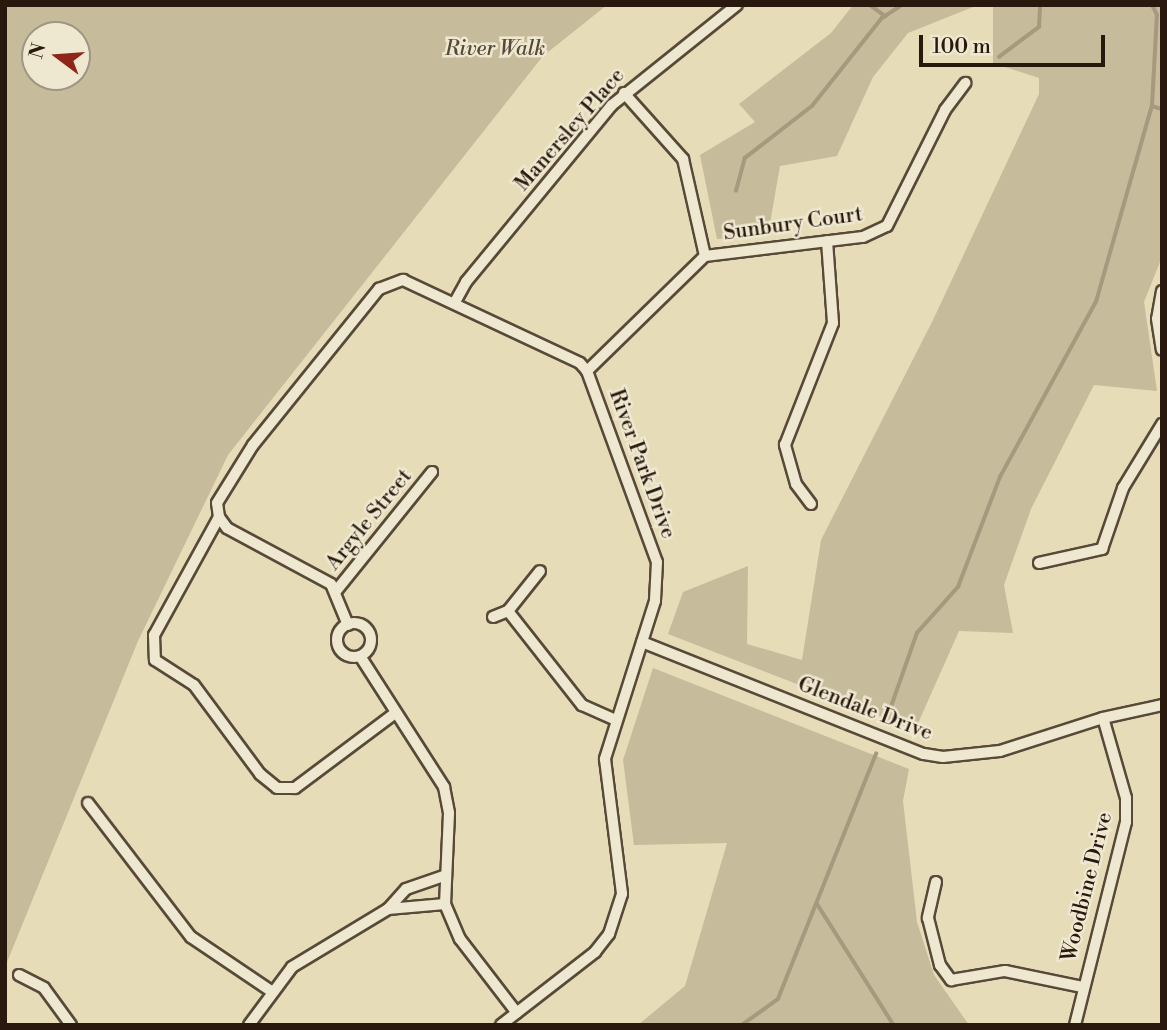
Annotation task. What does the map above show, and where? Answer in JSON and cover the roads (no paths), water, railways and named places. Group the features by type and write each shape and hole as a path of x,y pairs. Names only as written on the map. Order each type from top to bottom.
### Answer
{"street":[{"name":"Manersley Place","path":"455,302 466,282 624,93 737,5"},
{"name":"Sunbury Court","path":"587,371 705,256 863,237 887,226 945,110 965,83"},
{"path":"624,93 683,159 705,256"},
{"path":"811,504 796,484 785,445 833,323 827,241"},
{"name":"River Park Drive","path":"394,714 295,788 276,789 260,774 194,685 155,660 154,635 219,517 221,493 239,464 379,289 403,280 559,351 587,371 657,562 655,601 616,720 604,775 622,869 618,914 595,952 501,1025"},
{"path":"1162,291 1157,319 1162,350"},
{"path":"1039,563 1102,549 1123,488 1162,424"},
{"name":"Argyle Street","path":"336,591 432,472"},
{"path":"219,517 233,533 325,580 336,591 348,625"},
{"path":"493,617 508,611 540,571"},
{"path":"508,611 582,705 616,720"},
{"path":"348,625 362,625 370,636 370,646 360,656 351,657 340,649 339,635 348,625"},
{"name":"Glendale Drive","path":"642,642 924,754 979,755 1103,718 1162,705"},
{"path":"360,656 394,714 444,787 449,813 443,876 445,904 460,939 517,1013"},
{"name":"Woodbine Drive","path":"1075,1025 1082,987 1126,822 1126,798 1103,718"},
{"path":"88,803 191,937 271,991"},
{"path":"249,1025 271,991 292,967 388,909 406,889 443,876"},
{"path":"936,882 928,918 940,965 951,980 1005,971 1082,987"},
{"path":"388,909 445,904"},
{"path":"19,975 44,988 71,1025"}],"waterway":[{"path":"870,5 885,16"},
{"path":"736,191 745,158 812,106 882,18 902,5"},
{"path":"999,57 1039,27 1040,5"},
{"path":"886,721 917,633 958,587 1000,477 1096,302 1152,106 1157,15 1152,5"},
{"path":"1152,106 1162,109"},
{"path":"742,1025 778,999 876,754"},
{"path":"818,905 894,1025"}],"park label":[{"name":"River Walk","path":"495,49"}]}
